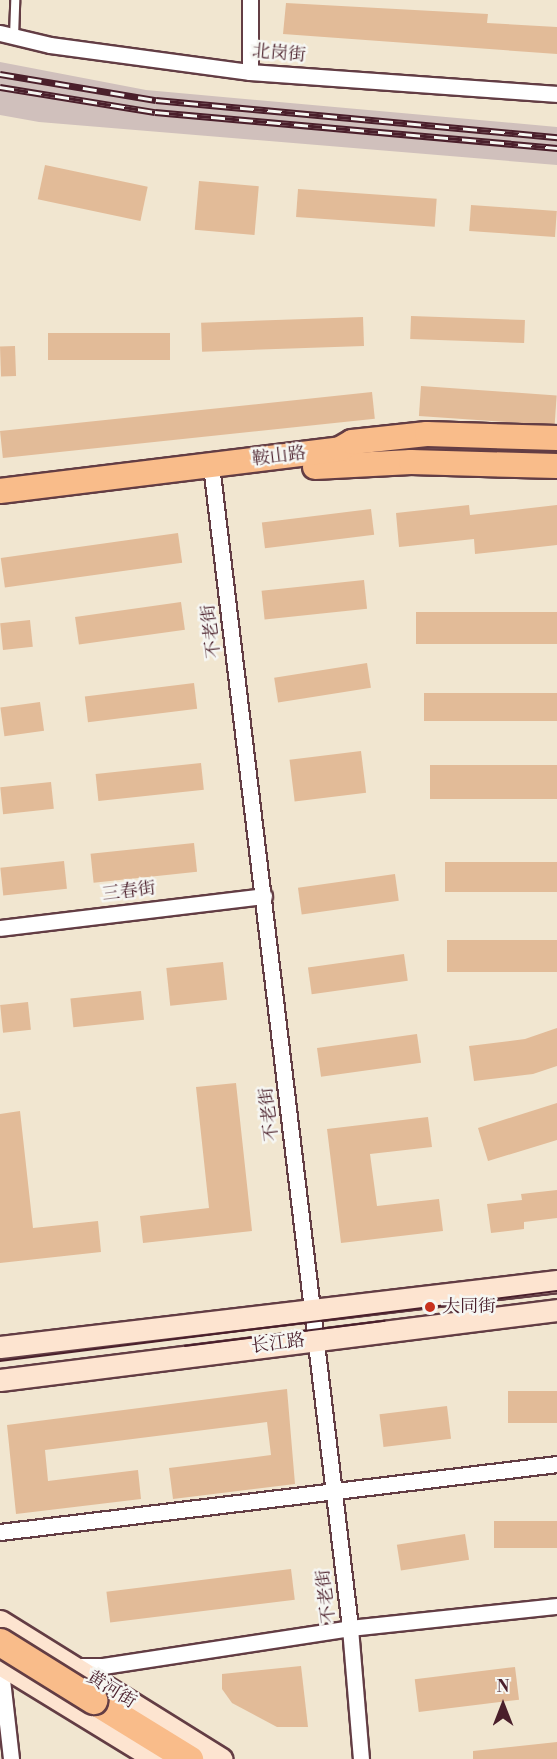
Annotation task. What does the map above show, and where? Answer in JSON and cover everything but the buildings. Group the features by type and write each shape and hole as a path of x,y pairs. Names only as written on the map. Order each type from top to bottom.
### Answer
{"highway":[{"path":"0,1642 189,1759"}],"main road":[{"name":"鞍山路","path":"0,506 427,434 557,438"},
{"name":"鞍山路","path":"0,491 212,472 343,464 557,466"},
{"name":"长江路","path":"0,1347 557,1281"},
{"name":"长江路","path":"0,1380 557,1310"},
{"name":"黄河街","path":"0,1621 222,1759"},
{"name":"黄河街","path":"0,1664 155,1759"}],"street":[{"path":"250,0 250,72"},
{"name":"北岗街","path":"7,35 250,72 557,94"},
{"name":"不老街","path":"212,472 350,1629 361,1759"},
{"name":"三春街","path":"0,928 264,896"},
{"path":"0,1532 557,1464"},
{"path":"10,1759 0,1664 103,1666 350,1629 557,1606"}],"lane":[{"path":"7,35 15,0"}],"shaded area":[{"path":"0,62 146,90 557,127 557,165 39,122 0,115"}],"tram line":[{"path":"0,1361 557,1291"},
{"path":"185,1346 384,1321"}],"railway":[{"path":"0,74 156,100 557,137"},
{"path":"0,87 155,112 557,148"}],"place":[{"name":"大同街","path":"430,1307"}]}
